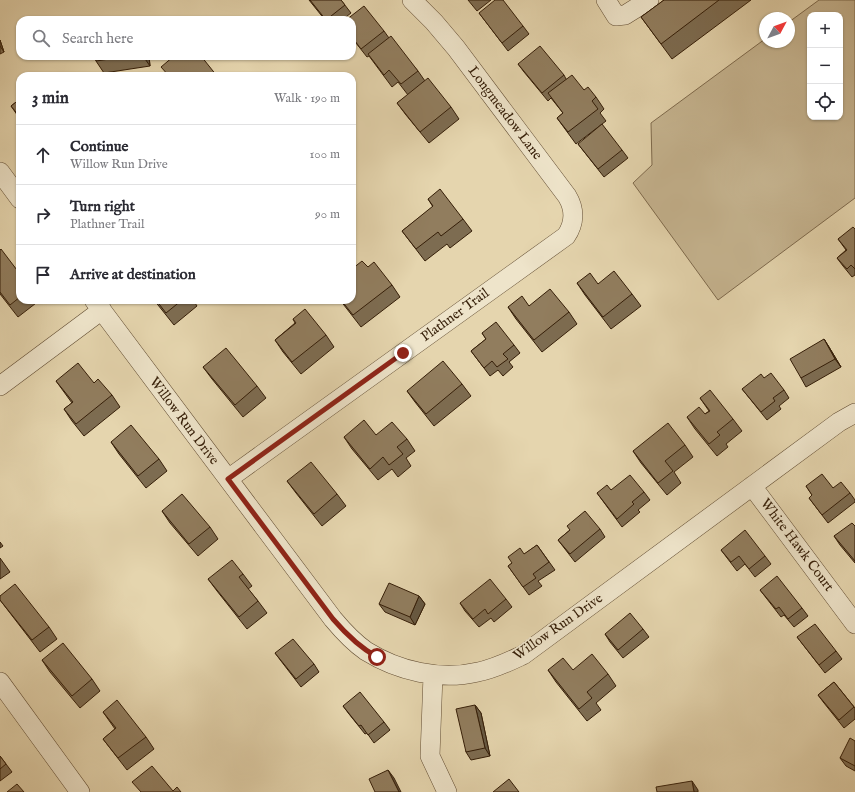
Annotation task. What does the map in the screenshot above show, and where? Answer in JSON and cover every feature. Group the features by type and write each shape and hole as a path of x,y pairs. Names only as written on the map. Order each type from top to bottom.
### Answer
{"street":[{"name":"Longmeadow Lane","path":"412,0 434,22 456,48 569,199 573,220 566,236"},
{"path":"606,0 616,16 625,15 649,0"},
{"path":"0,172 16,194"},
{"name":"Plathner Trail","path":"228,479 566,236"},
{"path":"0,386 98,305"},
{"name":"Willow Run Drive","path":"98,305 333,619 348,636 366,650 388,663 409,670 433,675 455,676 477,673 500,666 523,655 839,422 855,412"},
{"name":"White Hawk Court","path":"752,486 855,624"},
{"path":"433,675 430,756 447,792"},
{"path":"0,682 80,792"}],"shaded area":[{"path":"819,0 855,0 855,198 718,300 633,183 652,165 651,123 759,43 759,48 795,48 795,18"}],"building":[{"path":"310,0 341,0 345,5 331,16 323,16"},
{"path":"495,0 503,0 523,26 502,43 479,13"},
{"path":"664,0 719,0 661,44 641,17"},
{"path":"364,6 384,31 361,49 356,42 356,16 351,16"},
{"path":"391,36 418,71 401,84 389,70 384,75 368,54"},
{"path":"540,46 564,75 542,93 518,64"},
{"path":"169,60 204,60 214,72 165,72 161,67"},
{"path":"572,75 584,90 588,87 596,97 592,101 598,109 568,132 557,118 563,113 548,93"},
{"path":"428,78 451,107 420,132 397,103"},
{"path":"16,102 16,112 11,106"},
{"path":"602,124 622,150 598,169 578,144"},
{"path":"440,189 463,219 441,236 438,232 416,249 402,231 433,206 428,199"},
{"path":"853,227 855,229 855,269 851,265 847,269 837,258 847,250 838,239"},
{"path":"1,249 16,269 16,300 10,305 0,292"},
{"path":"362,261 368,267 374,262 392,285 353,315 344,304 356,304 356,266"},
{"path":"614,271 632,294 603,317 577,283 590,273 598,284"},
{"path":"550,289 569,312 534,340 508,307 522,296 529,306"},
{"path":"159,304 177,304 166,313"},
{"path":"305,309 326,335 292,362 275,340 296,323 293,319"},
{"path":"496,322 514,345 503,354 508,359 497,367 492,361 484,368 471,351 486,339 482,333"},
{"path":"824,339 835,359 801,378 790,359"},
{"path":"226,348 257,386 235,405 203,367"},
{"path":"443,361 462,384 426,414 407,391"},
{"path":"78,363 94,383 98,379 112,395 76,424 64,409 73,402 56,381"},
{"path":"771,373 784,390 773,398 775,401 761,412 742,389 761,374 764,378"},
{"path":"710,390 733,419 717,432 720,435 709,444 687,417 699,407 705,414 710,411 700,398"},
{"path":"364,420 376,435 392,422 407,439 397,447 403,454 389,465 383,457 370,469 344,437"},
{"path":"668,423 685,445 665,461 673,471 658,483 633,451"},
{"path":"131,425 159,459 138,476 111,442"},
{"path":"311,462 337,494 314,514 287,481"},
{"path":"822,474 833,488 841,482 850,493 822,515 809,498 812,495 806,486"},
{"path":"630,475 644,492 632,502 634,504 617,519 597,493 607,485 611,490"},
{"path":"182,494 210,527 189,544 162,511"},
{"path":"585,511 600,529 570,554 558,540 570,530 567,526"},
{"path":"852,523 855,526 855,561 834,536"},
{"path":"745,530 765,556 749,569 739,556 731,562 721,550"},
{"path":"537,545 549,562 533,574 536,578 523,587 508,566 512,563 508,557 520,548 524,554"},
{"path":"232,560 243,574 239,577 258,601 239,617 208,579"},
{"path":"777,576 802,608 788,619 779,607 776,609 760,590"},
{"path":"490,579 506,599 488,614 485,609 473,619 460,603"},
{"path":"389,583 419,596 410,617 379,604"},
{"path":"15,584 49,627 32,640 0,600 0,596"},
{"path":"630,613 643,629 618,650 605,634"},
{"path":"815,624 836,651 819,665 797,637"},
{"path":"293,639 314,664 296,679 275,653"},
{"path":"63,643 92,679 72,696 42,660"},
{"path":"592,654 608,674 587,692 592,698 579,709 548,670 563,658 573,670"},
{"path":"834,682 854,707 839,720 818,695"},
{"path":"360,692 384,722 368,735 361,725 359,726 343,706"},
{"path":"117,700 146,737 118,758 103,739 116,728 103,712"},
{"path":"475,705 485,748 466,752 456,709"},
{"path":"850,738 855,741 855,766 840,758"},
{"path":"0,756 6,764 0,769"},
{"path":"152,766 173,791 177,787 181,792 141,792 132,782"},
{"path":"388,770 399,792 375,792 369,779"},
{"path":"509,779 519,792 493,792"},
{"path":"692,781 694,792 657,792 656,787"},
{"path":"17,784 24,792 7,792"}],"route":[{"path":"377,657 348,636 333,619 228,479 403,353"}]}
